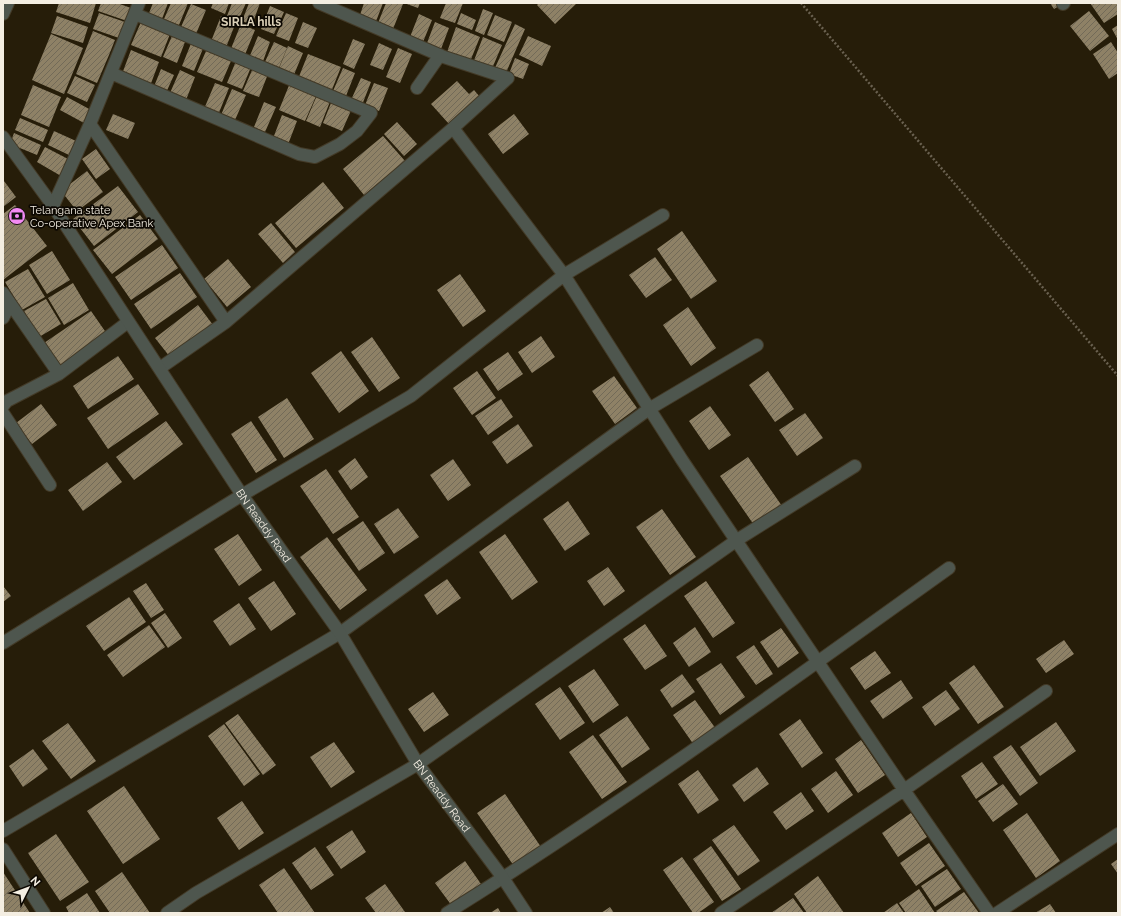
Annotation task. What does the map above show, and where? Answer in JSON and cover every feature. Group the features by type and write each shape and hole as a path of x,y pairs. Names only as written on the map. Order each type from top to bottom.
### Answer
{"street":[{"path":"3,14 8,3"},
{"path":"160,368 226,322 453,128 508,78 440,55 350,8 319,3"},
{"path":"53,206 90,124 137,9 371,113 357,131 340,144 315,157 299,154 111,73"},
{"path":"417,88 440,55"},
{"path":"90,124 226,322"},
{"path":"453,128 564,275 649,409 736,540 904,790 990,913"},
{"name":"BN Readdy Road","path":"3,138 53,206 242,496 340,633 418,764 503,878 526,913"},
{"path":"3,643 242,496 411,396 564,275 663,215"},
{"path":"3,293 59,374"},
{"path":"3,318 10,304"},
{"path":"3,406 7,401 59,374 128,322"},
{"path":"3,831 340,633 649,409 757,345"},
{"path":"3,413 50,484"},
{"path":"167,913 196,893 418,764 736,540 855,466"},
{"path":"447,913 503,878 818,662 949,568"},
{"path":"721,913 904,790 1046,691"},
{"path":"997,913 1118,834"},
{"path":"3,849 44,913"}],"path":[{"path":"801,3 1118,376"}],"building":[{"path":"59,3 96,3 90,23 56,12"},
{"path":"101,3 117,3 131,8 127,21 98,11"},
{"path":"153,3 168,3 162,19 149,13"},
{"path":"171,3 188,3 179,25 164,19"},
{"path":"213,3 229,3 225,14 211,8"},
{"path":"232,3 246,3 238,21 227,16"},
{"path":"249,3 260,3 252,25 242,21"},
{"path":"364,3 383,3 375,24 359,18"},
{"path":"386,3 403,4 393,29 378,23"},
{"path":"404,3 420,3 418,8"},
{"path":"446,3 463,3 455,23 440,18"},
{"path":"539,3 577,3 555,24 537,5"},
{"path":"1050,3 1064,3 1054,9"},
{"path":"1090,3 1118,3 1118,14 1104,23"},
{"path":"191,4 206,10 196,34 181,27"},
{"path":"270,6 284,12 274,34 261,29"},
{"path":"483,9 493,13 484,35 475,31"},
{"path":"1089,11 1109,36 1090,51 1070,26"},
{"path":"99,13 125,22 119,38 93,29"},
{"path":"286,13 298,18 289,41 276,36"},
{"path":"461,13 476,20 472,30 457,24"},
{"path":"419,14 432,20 423,42 410,37"},
{"path":"495,15 512,22 504,42 487,35"},
{"path":"57,16 88,27 83,43 51,33"},
{"path":"221,16 236,22 225,50 210,44"},
{"path":"141,22 170,34 161,57 131,45"},
{"path":"303,22 317,28 308,48 295,43"},
{"path":"435,22 449,28 441,49 427,43"},
{"path":"241,24 255,30 244,57 230,51"},
{"path":"515,24 525,29 505,75 494,70"},
{"path":"1118,25 1118,40 1112,29"},
{"path":"456,27 480,37 469,64 446,55"},
{"path":"93,31 115,40 97,83 76,74"},
{"path":"51,34 83,48 64,94 32,80"},
{"path":"172,36 185,42 177,63 163,57"},
{"path":"258,36 270,42 262,64 249,58"},
{"path":"528,36 551,46 542,66 519,55"},
{"path":"483,37 502,45 491,71 473,63"},
{"path":"353,39 365,44 354,69 343,64"},
{"path":"192,41 204,46 194,71 182,66"},
{"path":"274,42 287,48 278,70 264,64"},
{"path":"1111,42 1118,53 1118,73 1109,79 1093,54"},
{"path":"379,43 392,49 383,70 370,65"},
{"path":"288,46 303,53 293,77 278,71"},
{"path":"398,48 412,54 400,83 386,77"},
{"path":"131,50 159,62 150,86 122,74"},
{"path":"206,51 231,61 222,82 197,72"},
{"path":"308,54 341,67 331,92 298,79"},
{"path":"515,58 529,64 523,79 509,74"},
{"path":"236,61 251,67 242,89 227,83"},
{"path":"253,68 268,74 259,97 243,91"},
{"path":"343,68 355,73 346,96 333,91"},
{"path":"161,69 174,75 165,95 153,89"},
{"path":"180,70 195,77 186,100 170,93"},
{"path":"75,76 95,85 87,102 67,93"},
{"path":"361,78 371,82 362,105 351,100"},
{"path":"457,81 469,94 474,90 480,97 449,124 431,104"},
{"path":"215,83 229,88 218,115 204,109"},
{"path":"290,83 317,94 305,121 279,110"},
{"path":"374,83 388,88 379,111 365,105"},
{"path":"33,85 61,97 49,127 21,115"},
{"path":"232,89 246,95 235,120 221,115"},
{"path":"318,93 331,99 320,127 306,121"},
{"path":"67,97 91,110 84,123 60,110"},
{"path":"333,98 353,106 342,131 323,123"},
{"path":"264,102 276,107 265,132 254,127"},
{"path":"113,114 135,123 128,139 106,130"},
{"path":"514,114 529,134 503,154 488,134"},
{"path":"282,115 297,121 287,147 272,141"},
{"path":"20,118 48,130 43,142 15,130"},
{"path":"397,122 417,144 404,156 384,134"},
{"path":"54,131 76,141 69,155 48,145"},
{"path":"14,133 41,145 37,155 10,144"},
{"path":"383,136 405,161 364,195 343,169"},
{"path":"45,147 70,160 61,176 37,162"},
{"path":"96,149 110,169 96,179 82,159"},
{"path":"87,171 103,192 77,211 61,191"},
{"path":"4,181 16,197 3,207 3,182"},
{"path":"323,182 344,208 296,248 275,223"},
{"path":"118,186 138,212 94,246 73,219"},
{"path":"15,205 47,246 3,280 3,214"},
{"path":"140,215 158,239 112,274 93,250"},
{"path":"271,223 295,252 283,263 258,234"},
{"path":"682,231 717,281 691,299 657,249"},
{"path":"162,245 178,268 131,300 115,277"},
{"path":"52,251 70,280 47,294 29,265"},
{"path":"655,257 672,280 646,298 629,275"},
{"path":"228,259 251,287 227,307 204,279"},
{"path":"28,269 45,297 22,310 5,282"},
{"path":"180,273 197,297 151,329 134,304"},
{"path":"460,274 486,311 463,327 437,290"},
{"path":"73,283 89,310 64,325 48,298"},
{"path":"46,299 61,324 39,337 24,311"},
{"path":"198,305 213,325 170,357 155,338"},
{"path":"688,307 716,348 691,366 663,325"},
{"path":"91,311 107,334 59,366 44,343"},
{"path":"541,336 555,357 532,373 518,352"},
{"path":"372,337 400,378 379,392 351,352"},
{"path":"341,351 369,391 339,413 311,373"},
{"path":"508,352 523,374 498,391 483,369"},
{"path":"118,356 134,379 88,409 73,386"},
{"path":"477,371 496,398 472,415 453,388"},
{"path":"768,371 794,409 775,422 749,385"},
{"path":"614,376 637,408 615,424 592,391"},
{"path":"138,384 159,414 108,449 87,418"},
{"path":"287,398 314,439 284,458 258,417"},
{"path":"501,399 513,417 488,435 475,416"},
{"path":"41,404 57,425 32,444 16,423"},
{"path":"710,406 731,435 709,450 689,421"},
{"path":"805,413 823,438 797,456 779,430"},
{"path":"166,421 183,444 134,480 116,457"},
{"path":"251,421 277,460 256,473 231,434"},
{"path":"518,424 533,446 507,464 492,442"},
{"path":"748,457 782,506 754,525 720,476"},
{"path":"355,458 368,477 351,490 338,471"},
{"path":"453,459 471,485 448,501 430,475"},
{"path":"107,462 122,482 83,511 68,490"},
{"path":"326,469 359,517 333,534 300,486"},
{"path":"568,501 590,534 565,551 543,519"},
{"path":"398,508 419,537 394,554 374,524"},
{"path":"662,509 696,557 670,575 636,527"},
{"path":"363,521 385,553 359,571 337,539"},
{"path":"238,534 262,570 239,586 214,549"},
{"path":"505,534 538,582 512,600 479,552"},
{"path":"327,537 367,590 340,610 300,557"},
{"path":"608,567 625,591 604,606 587,581"},
{"path":"447,579 461,598 437,615 424,595"},
{"path":"274,581 296,614 271,631 248,598"},
{"path":"706,581 735,623 713,638 684,596"},
{"path":"146,583 164,610 151,618 133,591"},
{"path":"3,586 11,596 3,602"},
{"path":"129,597 146,622 104,651 86,626"},
{"path":"239,603 256,629 230,646 213,621"},
{"path":"165,613 182,638 168,648 151,623"},
{"path":"645,624 667,656 645,670 623,639"},
{"path":"149,625 165,647 123,677 107,655"},
{"path":"695,627 711,652 689,667 673,643"},
{"path":"781,628 799,653 778,668 760,642"},
{"path":"1064,640 1074,654 1046,673 1036,659"},
{"path":"754,645 773,674 756,685 736,657"},
{"path":"875,651 891,673 865,690 850,668"},
{"path":"721,663 745,697 720,715 696,679"},
{"path":"974,665 1004,707 978,724 949,683"},
{"path":"594,669 619,705 593,723 568,686"},
{"path":"682,674 695,692 672,708 660,690"},
{"path":"901,680 913,698 883,719 870,701"},
{"path":"560,687 585,723 560,740 535,704"},
{"path":"946,690 960,709 935,726 922,707"},
{"path":"433,692 449,715 424,732 408,709"},
{"path":"695,700 716,729 694,745 673,715"},
{"path":"238,714 276,765 263,775 225,723"},
{"path":"627,716 650,749 622,768 599,735"},
{"path":"800,719 823,753 802,768 779,734"},
{"path":"1056,722 1076,751 1040,776 1020,747"},
{"path":"68,723 96,761 71,779 42,741"},
{"path":"224,724 260,774 244,786 208,736"},
{"path":"593,735 627,782 602,799 569,752"},
{"path":"861,740 885,775 858,793 835,759"},
{"path":"334,742 355,772 331,788 310,757"},
{"path":"1011,745 1038,783 1020,796 993,757"},
{"path":"33,749 48,769 23,787 9,766"},
{"path":"982,762 998,784 976,799 961,776"},
{"path":"757,767 769,784 744,802 732,785"},
{"path":"698,770 719,800 698,814 678,784"},
{"path":"836,771 853,795 828,813 811,789"},
{"path":"1003,784 1018,804 993,822 978,801"},
{"path":"124,786 160,839 123,864 87,811"},
{"path":"801,792 814,811 786,830 773,812"},
{"path":"505,794 541,847 514,866 477,813"},
{"path":"242,801 264,833 239,850 217,818"},
{"path":"911,813 927,837 898,857 882,833"},
{"path":"1027,813 1060,861 1036,878 1003,830"},
{"path":"734,825 760,861 738,876 712,840"},
{"path":"352,830 366,852 341,869 326,847"},
{"path":"56,834 89,882 60,901 28,853"},
{"path":"929,843 945,866 916,886 900,863"},
{"path":"711,846 741,889 722,901 693,859"},
{"path":"315,847 334,875 311,890 292,863"},
{"path":"682,857 714,902 698,913 693,913 663,870"},
{"path":"1118,859 1118,874 1111,864"},
{"path":"465,861 481,884 452,906 435,883"},
{"path":"284,868 315,913 278,913 259,885"},
{"path":"947,869 961,889 935,907 921,886"},
{"path":"3,872 30,913 3,913"},
{"path":"122,872 150,913 110,913 95,891"},
{"path":"818,876 844,913 807,913 794,894"},
{"path":"385,884 405,912 404,913 376,913 365,898"},
{"path":"919,889 935,913 906,913 899,903"},
{"path":"964,892 979,913 938,913 936,911"},
{"path":"87,893 100,913 69,913 66,907"},
{"path":"793,898 804,913 771,913"},
{"path":"897,903 904,913 883,913"},
{"path":"1050,904 1056,913 1035,913"},
{"path":"610,907 614,913 601,913"},
{"path":"498,908 501,913 490,913"}],"place":[{"name":"Telangana state Co-operative Apex Bank","path":"17,216"}],"district":[{"name":"SIRLA hills","path":"251,22"}]}
